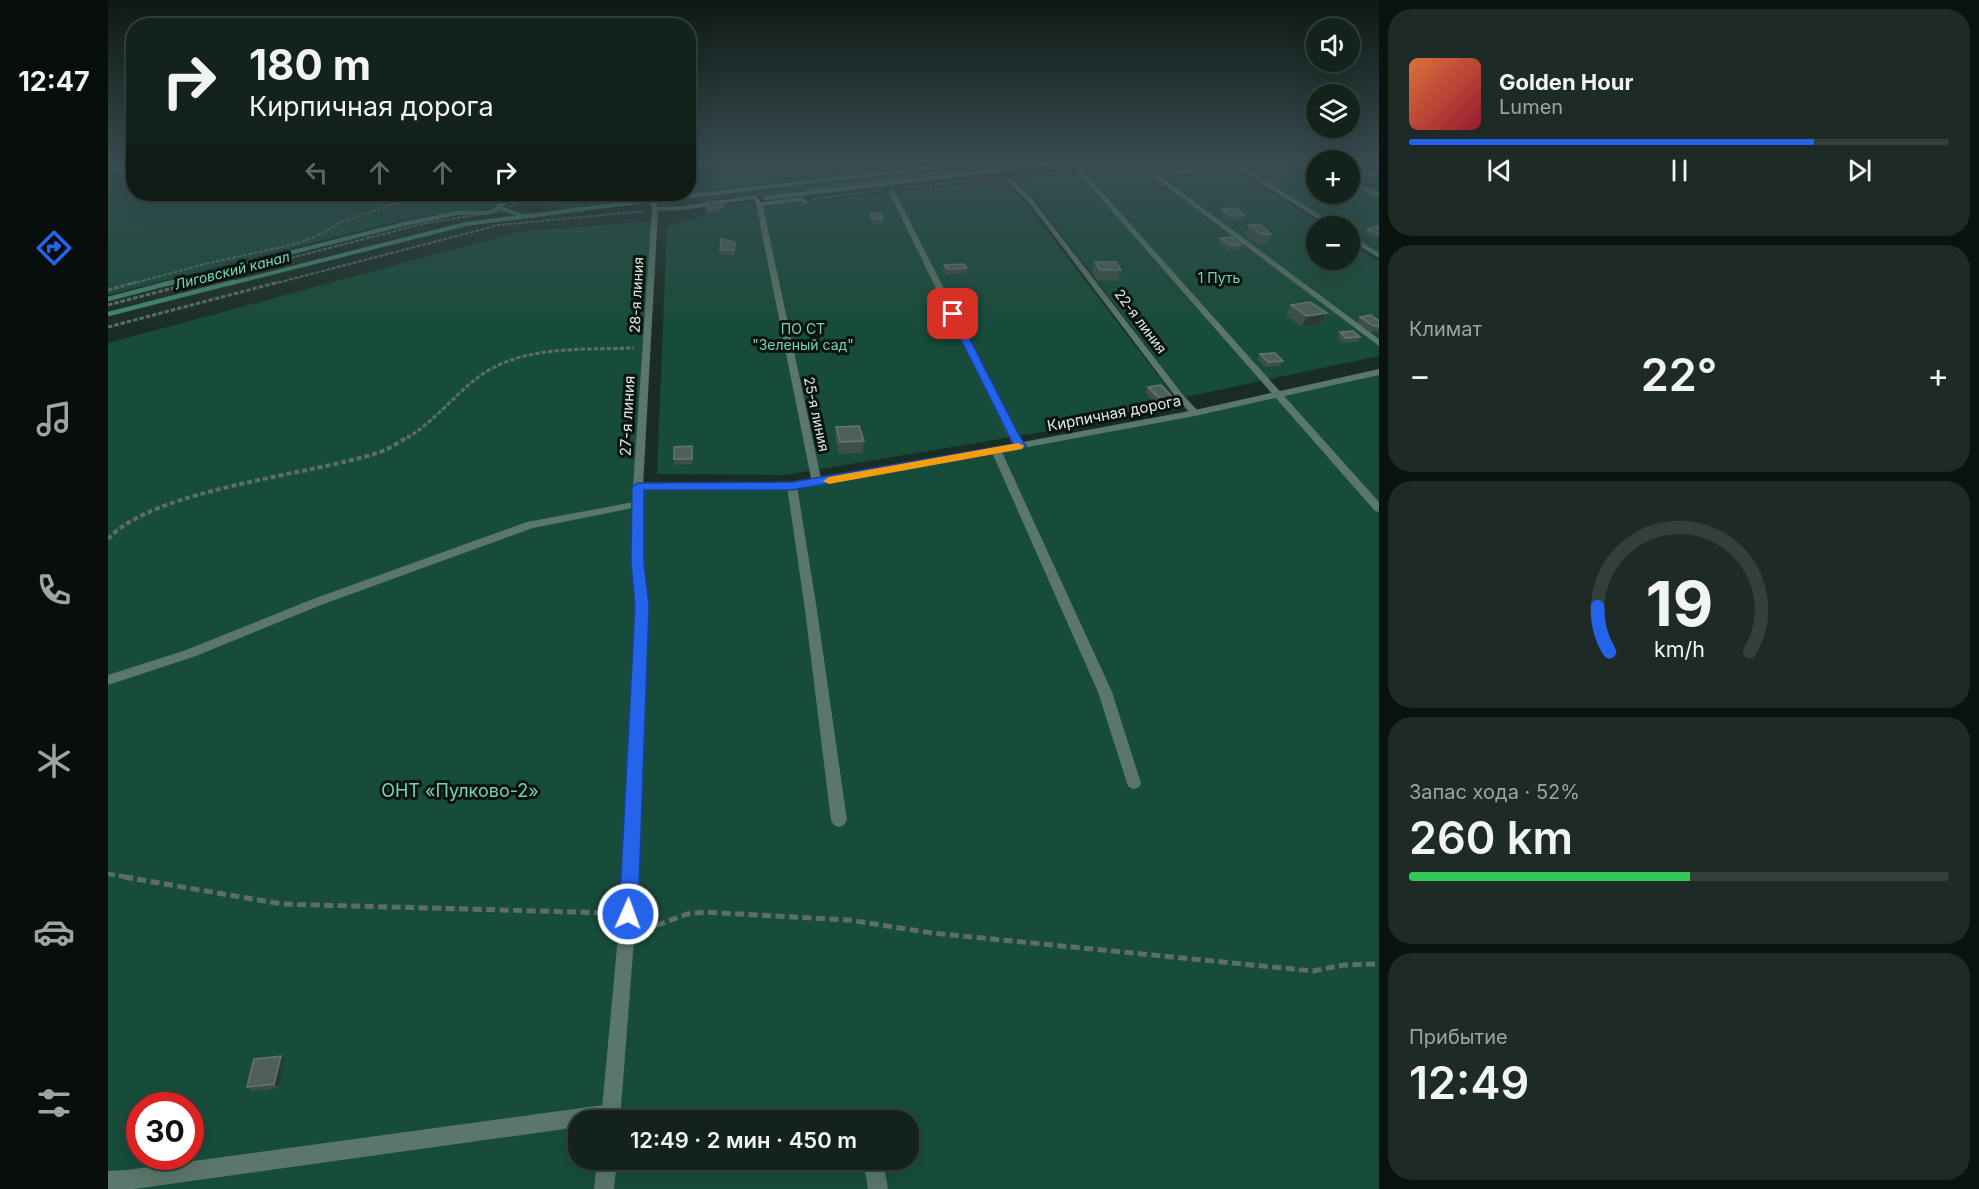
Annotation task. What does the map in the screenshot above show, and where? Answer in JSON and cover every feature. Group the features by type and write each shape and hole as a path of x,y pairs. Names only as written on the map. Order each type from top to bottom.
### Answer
{"street":[{"name":"28-я линия","path":"646,347 654,217"},
{"name":"25-я линия","path":"763,217 817,483"},
{"path":"908,217 1008,425 1021,446"},
{"name":"22-я линия","path":"1044,217 1181,398 1196,413"},
{"path":"1122,217 1379,509"},
{"path":"1212,217 1379,343"},
{"path":"1360,244 1379,256"},
{"name":"27-я линия","path":"612,1110 628,921 642,606 637,563 638,487 646,347"},
{"name":"Кирпичная дорога","path":"638,487 792,486 817,483 1196,413 1379,372"},
{"path":"996,450 1105,692 1134,783"},
{"path":"792,486 839,820"},
{"path":"108,680 191,653 317,602 531,525 639,504"},
{"path":"108,1181 568,1123"},
{"path":"604,1189 606,1170"},
{"path":"875,1170 878,1189"}],"path":[{"path":"108,290 205,264 296,244 354,217"},
{"path":"108,305 426,223 461,217"},
{"path":"108,327 499,225 572,217"},
{"path":"108,539 117,529 131,520 188,498 379,453 417,432 483,374 530,354 560,350 646,347"},
{"path":"108,874 282,904 628,921 655,926 687,914 730,913 849,920 932,933 1313,971 1344,965 1379,964"}],"green space":[{"path":"108,217 419,217 397,221 108,295"},
{"name":"ПО СТ \"Зеленый сад\"","path":"697,217 1037,217 1180,404 1179,409 784,475 657,474 667,226"},
{"name":"1 Путь","path":"1048,217 1306,217 1306,270 1360,270 1360,250 1379,262 1379,356 1185,397"},
{"path":"1360,217 1379,217 1379,254 1360,242"},
{"name":"ОНТ «Пулково-2»","path":"654,221 638,486 792,486 1195,413 1379,372 1379,1189 108,1189 108,343 518,232"}],"building":[{"path":"1259,224 1271,234 1261,234 1249,225"},
{"path":"1378,226 1378,234 1367,229"},
{"path":"1231,237 1241,245 1230,245 1220,238"},
{"path":"721,239 735,242 734,250 720,250"},
{"path":"1095,262 1116,262 1121,270 1100,270"},
{"path":"964,264 967,268 947,269 944,265"},
{"path":"1310,302 1327,313 1307,316 1291,305"},
{"path":"1371,315 1379,321 1379,326 1373,326 1360,317"},
{"path":"1353,331 1360,337 1346,338 1340,332"},
{"path":"1275,353 1283,361 1268,362 1260,354"},
{"path":"1161,385 1176,401 1163,402 1148,387"},
{"path":"859,426 864,441 840,442 836,427"},
{"path":"692,446 692,459 674,459 674,447"},
{"path":"281,1056 274,1084 247,1087 254,1059"}],"waterway":[{"path":"167,284 435,217"},
{"name":"Лиговский канал","path":"228,284 466,224 517,217"},
{"path":"108,299 173,282"},
{"name":"Лиговский канал","path":"108,314 234,282"}],"slow traffic":[{"path":"829,481 953,456 1018,446"}],"route":[{"path":"628,914 642,606 637,563 638,487 792,486 953,456 1021,446 1013,436 953,314"}]}
